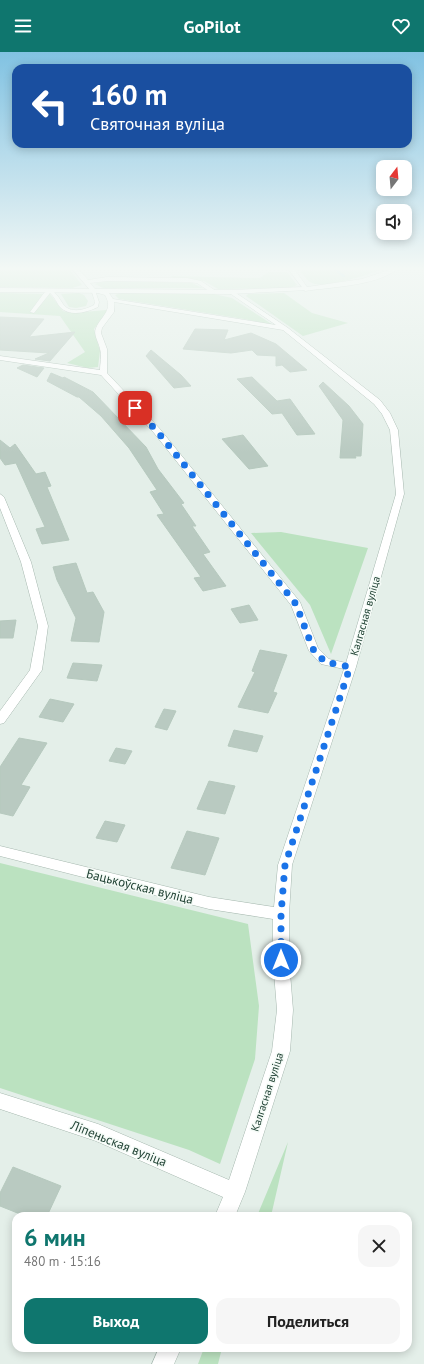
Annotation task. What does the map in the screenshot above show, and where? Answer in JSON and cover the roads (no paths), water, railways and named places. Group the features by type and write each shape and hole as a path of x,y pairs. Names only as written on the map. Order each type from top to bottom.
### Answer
{"street":[{"path":"98,331 98,334 104,348 103,373"},
{"name":"Калгасная вуліца","path":"227,1212 235,1192 281,1051 285,1010 281,960 281,914 285,865 350,667 400,494 394,430 386,413 377,402 289,331"},
{"path":"0,358 103,373 157,431 296,604 313,649 325,662 350,667"},
{"path":"0,498 26,562 43,626 36,670 0,720"},
{"name":"Бацькоўская вуліца","path":"0,851 209,904 281,914"},
{"name":"Ліпеньская вуліца","path":"0,1101 98,1133 235,1192"},
{"path":"163,1364 168,1352"}]}
